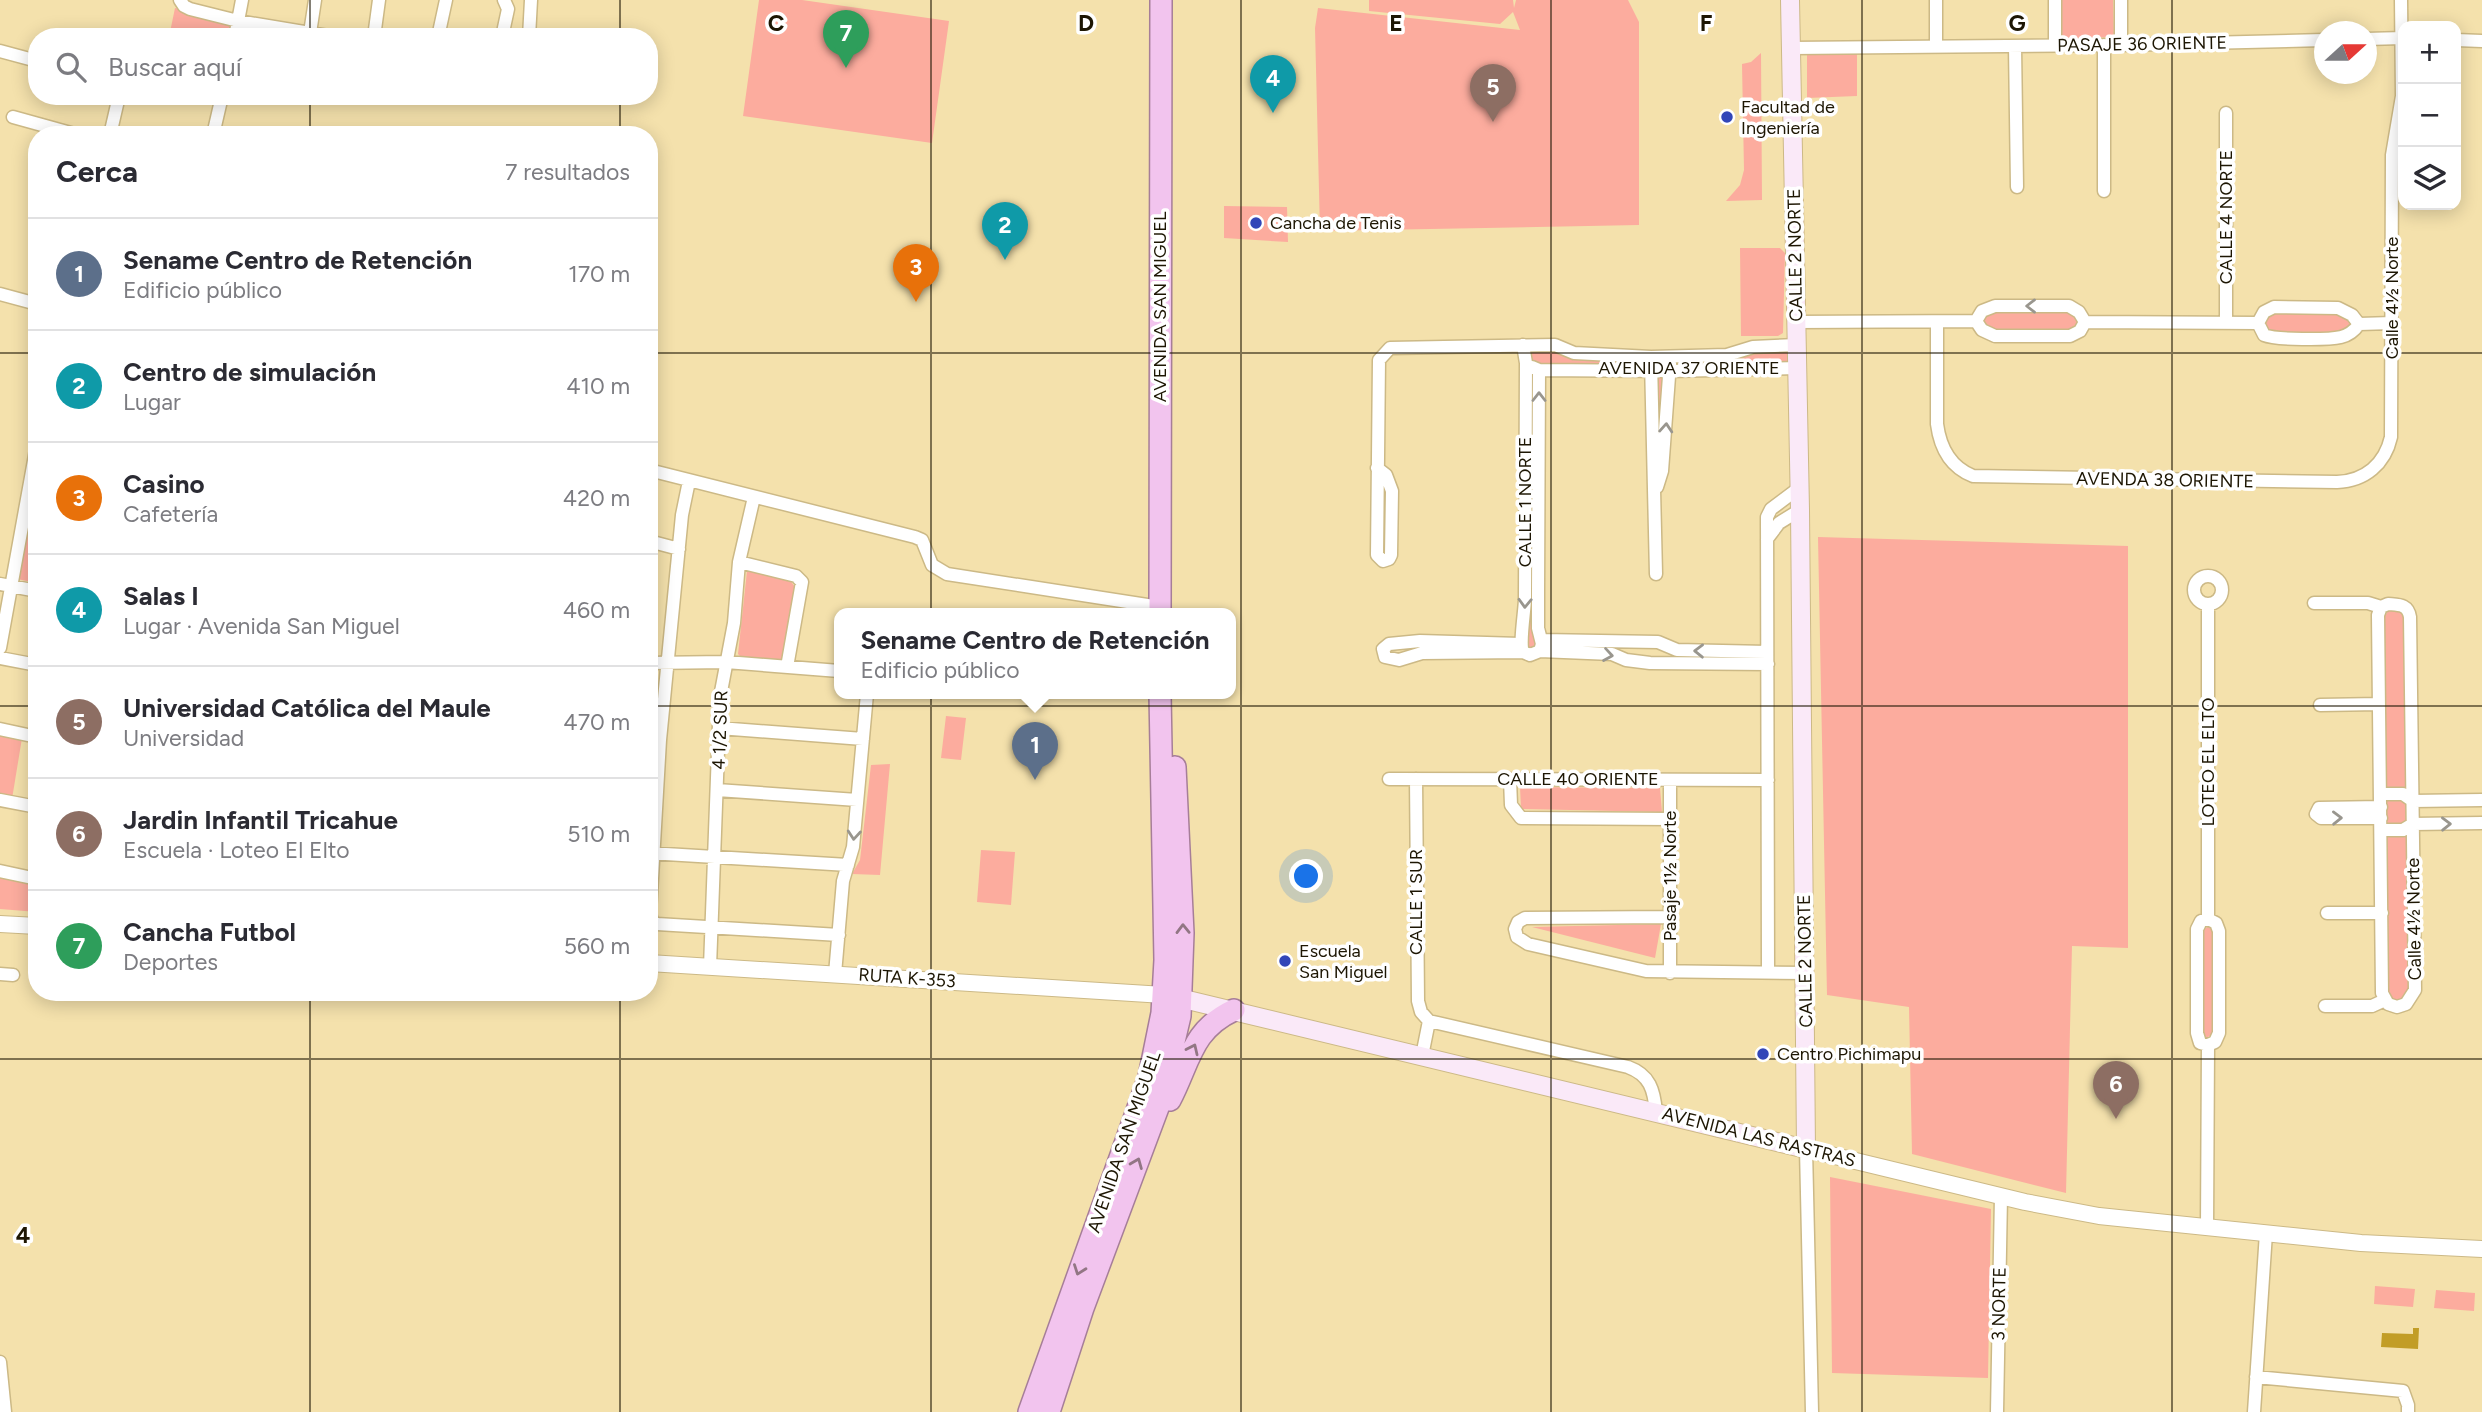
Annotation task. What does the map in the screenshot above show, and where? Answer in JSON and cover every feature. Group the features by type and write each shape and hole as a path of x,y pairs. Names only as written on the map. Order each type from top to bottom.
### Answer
{"highway":[{"name":"AVENIDA SAN MIGUEL","path":"1161,0 1165,608"},
{"name":"AVENIDA SAN MIGUEL","path":"1165,608 1174,0"},
{"name":"AVENIDA SAN MIGUEL","path":"1049,1412 1083,1308 1150,1131 1170,1066 1180,1016 1173,996 1160,699"},
{"name":"AVENIDA SAN MIGUEL","path":"1028,1412 1149,1077 1173,996 1183,933 1174,699"},
{"path":"1150,1131 1174,1092 1200,1036 1218,1019 1234,1010"}],"main road":[{"name":"CALLE 2 NORTE","path":"1790,0 1800,510 1806,1149"},
{"name":"AVENIDA LAS RASTRAS","path":"1173,996 1806,1149"}],"street":[{"path":"237,28 242,0"},
{"path":"311,28 315,0"},
{"path":"375,28 379,0"},
{"path":"441,28 446,0"},
{"path":"504,28 508,9 505,0"},
{"path":"529,28 531,0"},
{"path":"1936,0 1937,47"},
{"path":"2055,0 2055,46"},
{"path":"2120,0 2121,45"},
{"name":"Calle 4½ Norte","path":"2401,0 2402,21"},
{"path":"182,3 239,21 280,28"},
{"path":"2377,39 2398,38"},
{"name":"PASAJE 36 ORIENTE","path":"1792,48 2314,40"},
{"path":"2461,40 2482,41"},
{"path":"2104,45 2104,191"},
{"path":"2015,46 2017,187"},
{"path":"0,51 28,59"},
{"name":"Calle 4½ Norte","path":"2376,467 2386,453 2391,437 2392,155 2402,84"},
{"path":"112,126 117,105"},
{"path":"215,126 220,105"},
{"name":"CALLE 4 NORTE","path":"2226,322 2227,113"},
{"path":"13,117 46,126"},
{"path":"0,294 28,302"},
{"path":"1995,306 2069,306 2079,312 2085,322 2084,327 2076,334 1995,336 1982,330 1976,321 1982,311 1995,306"},
{"path":"2258,323 2264,313 2274,307 2338,308 2352,315 2359,324"},
{"path":"1797,322 1976,321"},
{"name":"AVENDA 38 ORIENTE","path":"1937,322 1938,432 1942,447 1954,465 1966,474 1986,478 2337,482 2362,477 2376,467"},
{"path":"2085,322 2258,323"},
{"path":"2258,323 2264,335 2275,339 2340,337 2353,331 2359,324 2392,323"},
{"path":"1523,345 1526,363"},
{"name":"AVENIDA 37 ORIENTE","path":"1377,468 1379,360 1385,350 1395,346 1555,345 1570,352 1651,363 1670,370 1797,368"},
{"name":"AVENIDA 37 ORIENTE","path":"1526,363 1539,370 1581,369 1651,363 1670,355 1727,355 1753,347 1797,345"},
{"name":"AVENIDA 37 ORIENTE","path":"1580,354 1581,369"},
{"path":"1654,494 1662,471 1670,355"},
{"name":"CALLE 1 NORTE","path":"1521,645 1525,598 1526,363"},
{"path":"1651,363 1656,574"},
{"name":"CALLE 1 NORTE","path":"1539,370 1541,643"},
{"path":"1377,468 1386,475 1392,491 1391,555 1383,561 1377,555 1377,468"},
{"path":"658,472 915,537 922,540 932,565 947,574 1147,608"},
{"path":"658,709 667,662 682,515 690,481"},
{"name":"CALLE 2 NORTE","path":"1768,971 1766,517 1799,488"},
{"name":"4 1/2 SUR","path":"710,967 720,697 734,623 739,562 754,497"},
{"path":"1767,540 1779,523 1800,510"},
{"path":"0,648 6,585 28,522"},
{"path":"658,543 679,549"},
{"path":"739,562 796,576 802,582 787,667"},
{"path":"6,585 28,589"},
{"path":"2314,603 2372,603 2381,607"},
{"name":"LOTEO EL ELTO","path":"2208,604 2208,919"},
{"name":"Calle 4½ Norte","path":"2388,604 2400,605 2409,613 2415,990 2410,1000 2402,1006 2392,1006 2382,993 2378,615 2381,607 2388,604"},
{"path":"1521,645 1523,636 1532,633 1541,643 1650,663 1768,658"},
{"path":"1521,645 1422,653 1394,660 1385,657 1383,649 1389,644 1420,641 1521,645 1530,656 1541,643 1658,642 1687,651 1768,658"},
{"path":"0,658 28,663"},
{"path":"658,662 726,662 834,671"},
{"path":"835,974 844,881 853,847 867,699"},
{"path":"2320,705 2379,704"},
{"path":"719,728 863,739"},
{"path":"0,729 28,735"},
{"name":"CALLE 40 ORIENTE","path":"1389,779 1768,780"},
{"name":"CALLE 1 SUR","path":"1416,779 1418,1001 1421,1012 1429,1021"},
{"path":"1510,779 1511,805 1521,818 1670,819"},
{"name":"Pasaje 1½ Norte","path":"1670,780 1670,973"},
{"path":"718,790 857,800"},
{"path":"2482,800 2413,801 2403,794 2381,812 2403,830 2413,824 2482,823"},
{"path":"0,800 28,805"},
{"path":"658,853 848,865"},
{"path":"0,871 28,877"},
{"path":"2327,913 2382,912"},
{"path":"1670,917 1525,918 1515,925 1515,932 1517,937 1528,944 1646,971 1805,973"},
{"name":"LOTEO EL ELTO","path":"2208,919 2218,925 2219,1033 2215,1042 2208,1045 2198,1040 2197,929 2201,921 2208,919"},
{"path":"0,924 28,926"},
{"path":"658,924 839,935"},
{"name":"RUTA K-353","path":"658,964 1173,996"},
{"path":"2325,1006 2367,1006 2385,1000"},
{"path":"1422,1056 1429,1021 1635,1069 1655,1093 1656,1112"},
{"name":"LOTEO EL ELTO","path":"2207,1227 2208,1045"},
{"name":"CALLE 2 NORTE","path":"1806,1149 1812,1412"},
{"name":"AVENIDA LAS RASTRAS","path":"1806,1149 2001,1196 2099,1216 2361,1243 2482,1249"},
{"name":"3 NORTE","path":"1997,1412 2001,1196"},
{"path":"2254,1412 2266,1233"},
{"name":"AVENIDA LAS RASTRAS","path":"2361,1243 2482,1260"},
{"path":"0,1362 5,1412"},
{"path":"2256,1377 2403,1391 2408,1412"}],"shaded area":[{"path":"759,0 802,0 949,21 932,143 743,116"},
{"path":"1369,0 1513,0 1514,8 1516,0 1628,0 1639,22 1639,225 1320,231 1315,28 1318,8 1520,30 1513,12 1500,24 1369,11"},
{"path":"2059,0 2113,0 2114,37 2060,39"},
{"path":"175,8 233,20 231,28 171,28"},
{"path":"1761,53 1762,200 1726,201 1740,185 1744,170 1742,64 1751,62"},
{"path":"1807,53 1857,54 1857,96 1807,98"},
{"name":"Cancha de Tenis","path":"1224,206 1287,207 1288,242 1224,238"},
{"path":"1740,248 1780,248 1785,253 1783,333 1778,336 1741,336"},
{"path":"2075,308 2080,331 1995,336 1977,316 1982,311"},
{"path":"2268,309 2352,315 2353,331 2269,337 2260,317"},
{"path":"1523,345 1651,357 1797,345 1797,368 1663,369 1662,471 1651,369 1539,370 1542,640 1530,655 1524,628"},
{"path":"28,528 28,581 17,579"},
{"path":"1818,537 2128,546 2128,948 2072,946 2066,1193 1912,1154 1909,1007 1827,995"},
{"path":"751,569 789,579 795,587 786,656 781,660 742,658 738,654 747,571"},
{"path":"2389,610 2399,610 2405,618 2410,984 2409,995 2396,1001 2388,997 2384,813 2384,617"},
{"path":"946,716 966,718 961,760 941,758"},
{"path":"0,733 22,738 12,799 0,797"},
{"path":"890,764 880,875 852,874 860,860 871,765"},
{"path":"1520,787 1660,788 1662,812 1521,809"},
{"path":"981,850 1015,852 1011,905 977,902"},
{"path":"0,877 28,882 28,911 0,909"},
{"path":"1661,924 1655,958 1532,927"},
{"path":"2209,926 2213,928 2213,1033 2207,1038 2202,1033 2203,930"},
{"path":"1830,1177 1991,1209 1988,1378 1832,1373"},
{"path":"2375,1286 2415,1289 2413,1307 2374,1304"},
{"path":"2436,1290 2475,1293 2474,1311 2434,1308"},
{"path":"2413,1328 2419,1328 2418,1349 2381,1347 2382,1333 2413,1334"}],"place":[{"name":"Cancha Futbol","path":"846,68"},
{"name":"Salas I","path":"1273,113"},
{"name":"Facultad de Ingeniería","path":"1727,117"},
{"name":"Universidad Católica del Maule","path":"1493,122"},
{"name":"Cancha de Tenis","path":"1256,223"},
{"name":"Centro de simulación","path":"1005,260"},
{"name":"Casino","path":"916,302"},
{"name":"Sename Centro de Retención","path":"1035,780"},
{"name":"Escuela San Miguel","path":"1285,961"},
{"name":"Centro Pichimapu","path":"1763,1054"},
{"name":"Jardin Infantil Tricahue","path":"2116,1119"}]}
